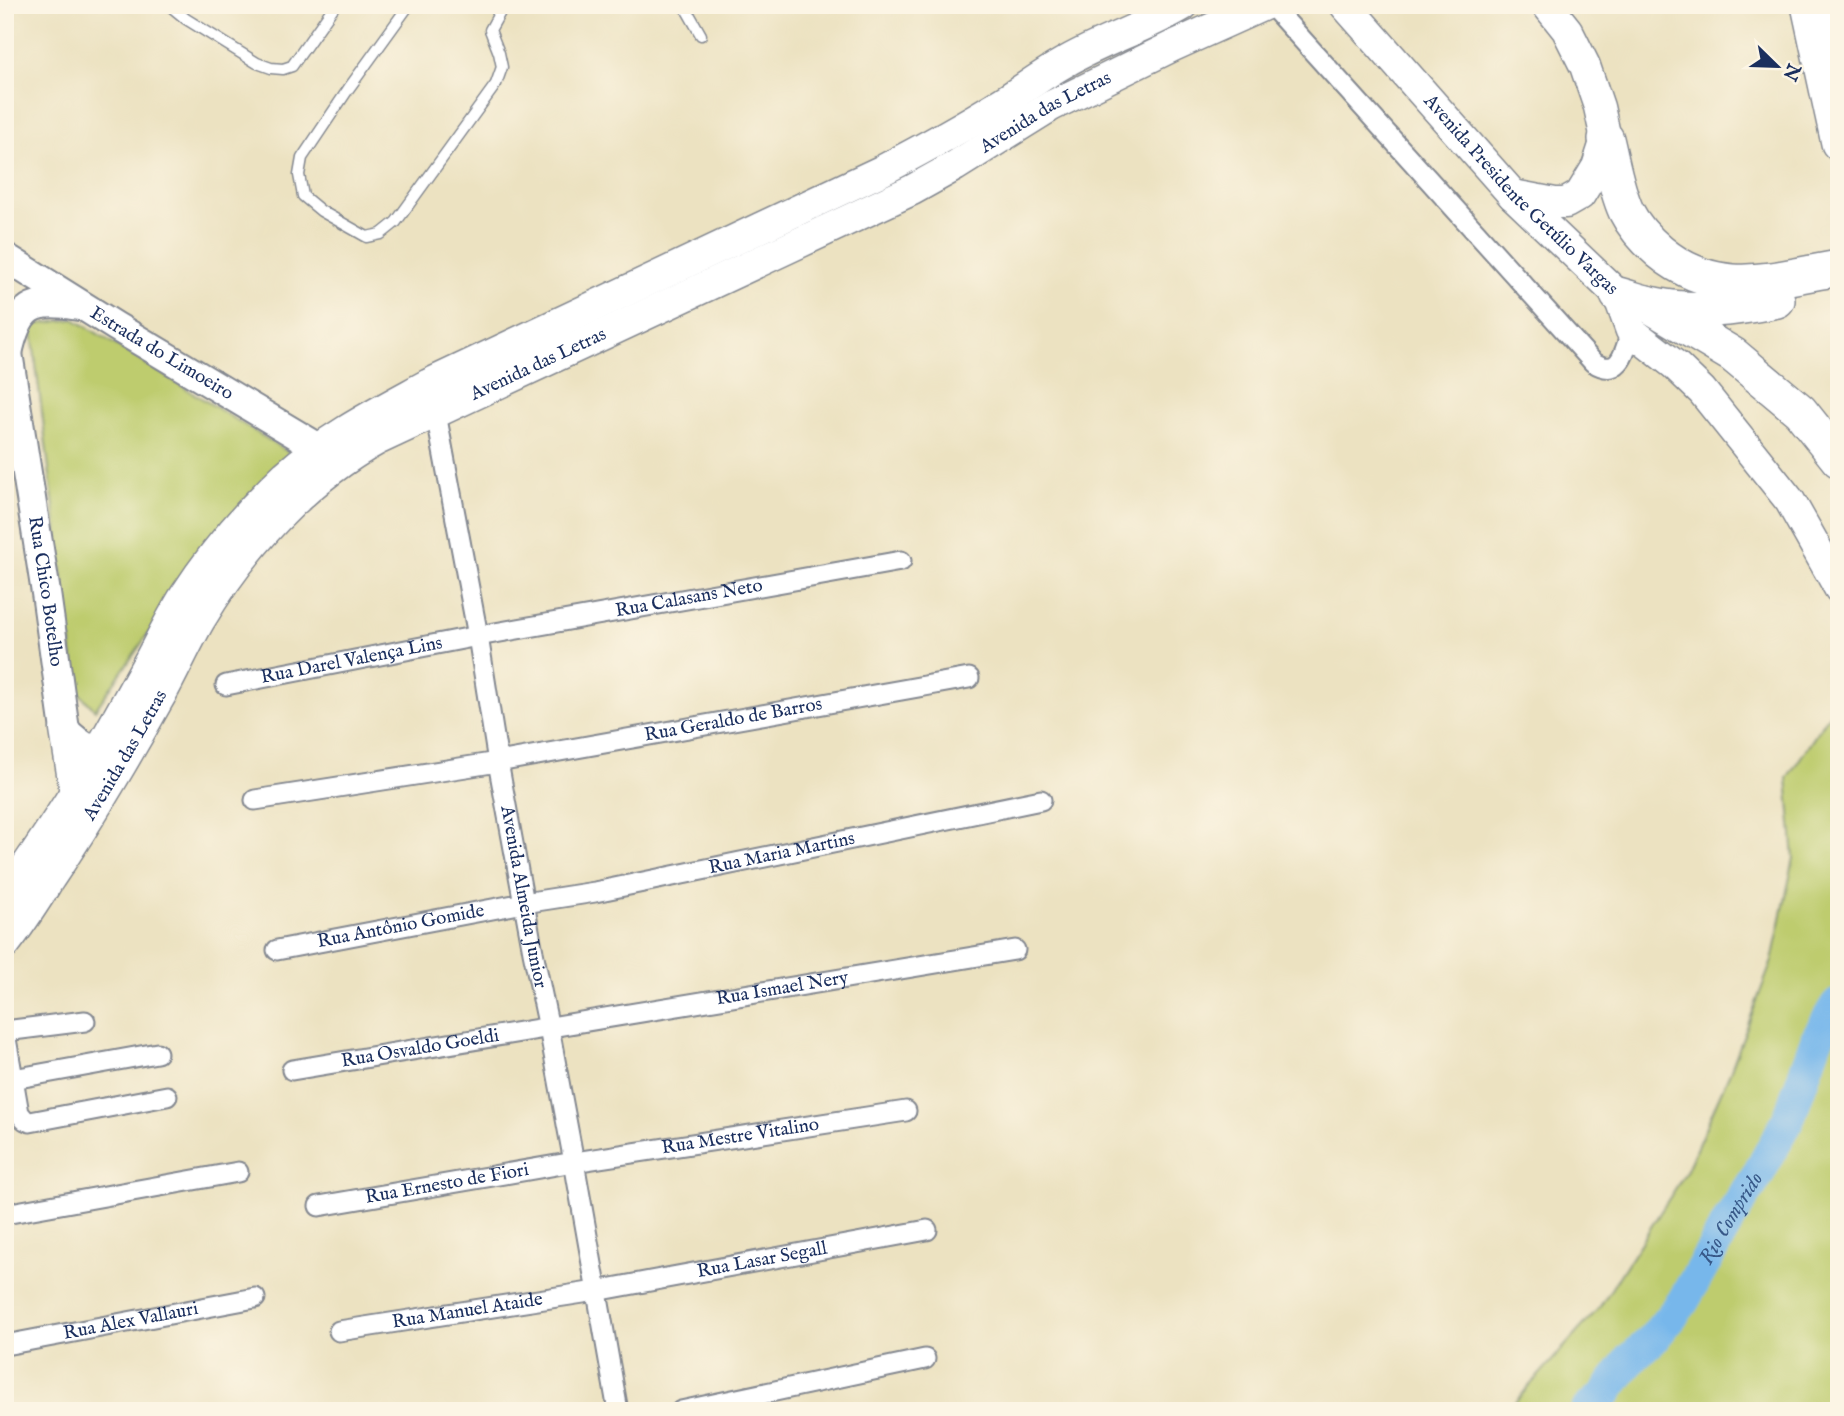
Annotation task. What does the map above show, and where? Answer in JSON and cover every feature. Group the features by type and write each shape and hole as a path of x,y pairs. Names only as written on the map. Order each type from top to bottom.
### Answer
{"highway":[{"path":"1809,5 1839,143"},
{"path":"1835,5 1839,23"},
{"path":"1606,139 1627,213 1652,245 1689,271 1732,283 1839,268"},
{"path":"1632,310 1735,307 1839,287"},
{"path":"1632,310 1733,355 1800,411 1839,460"}],"main road":[{"name":"Avenida das Letras","path":"433,398 933,144 1065,62 1183,5"},
{"name":"Avenida das Letras","path":"5,944 85,827 144,670 162,635 199,575 234,528 286,475 328,457 383,409 433,398 912,190 1063,99 1264,5"},
{"name":"Avenida Presidente Getúlio Vargas","path":"1345,5 1513,195 1632,310 1675,365 1702,391 1790,501 1839,588"},
{"path":"1513,195 1555,203 1566,203 1580,195 1597,167 1606,139 1599,107 1585,66 1567,30 1547,5"},
{"name":"Estrada do Limoeiro","path":"5,257 328,457"},
{"path":"6,350 17,322 24,312 33,306 56,302 83,306"},
{"name":"Rua Chico Botelho","path":"6,350 46,593 65,730"},
{"path":"65,730 81,745 109,758"},
{"path":"65,730 75,792"},
{"name":"Avenida das Letras","path":"5,898 75,792 109,758"}],"street":[{"path":"1271,5 1593,362 1607,367 1620,362 1625,352 1632,310"},
{"name":"Avenida Almeida Junior","path":"433,398 533,952 575,1162 618,1411"},
{"name":"Rua Calasans Neto","path":"478,636 901,561"},
{"name":"Rua Darel Valença Lins","path":"226,685 478,636"},
{"name":"Rua Geraldo de Barros","path":"255,800 498,761 969,678"},
{"name":"Rua Maria Martins","path":"524,903 595,892 1041,800"},
{"name":"Rua Antônio Gomide","path":"277,950 524,903"},
{"name":"Rua Ismael Nery","path":"549,1028 1016,950"},
{"path":"85,1021 5,1032 19,1113 25,1120 30,1122 167,1096"},
{"name":"Rua Osvaldo Goeldi","path":"292,1070 549,1028"},
{"path":"13,1079 157,1053"},
{"name":"Rua Mestre Vitalino","path":"575,1162 906,1111"},
{"name":"Rua Ernesto de Fiori","path":"319,1206 575,1162"},
{"path":"5,1214 238,1171"},
{"name":"Rua Lasar Segall","path":"596,1291 927,1230"},
{"name":"Rua Manuel Ataide","path":"339,1331 596,1291"},
{"name":"Rua Alex Vallauri","path":"5,1345 255,1298"},
{"path":"681,1411 925,1359"}],"lane":[{"path":"169,5 186,19 257,63 283,69 292,66 335,5"},
{"path":"409,5 302,158 299,175 303,197 321,211 367,237 381,234 396,222 495,84 502,67 490,30 504,5"},
{"path":"684,5 701,35"}],"green space":[{"path":"74,319 293,455 201,558 95,710 77,691 31,325"},
{"path":"1831,712 1839,715 1839,1411 1507,1411 1599,1308 1686,1172 1730,1072 1772,961 1794,858 1787,778"}],"waterway":[{"name":"Rio Comprido","path":"1587,1411 1604,1395 1631,1359 1652,1340 1682,1303 1788,1120 1817,1038 1839,1005"}]}
